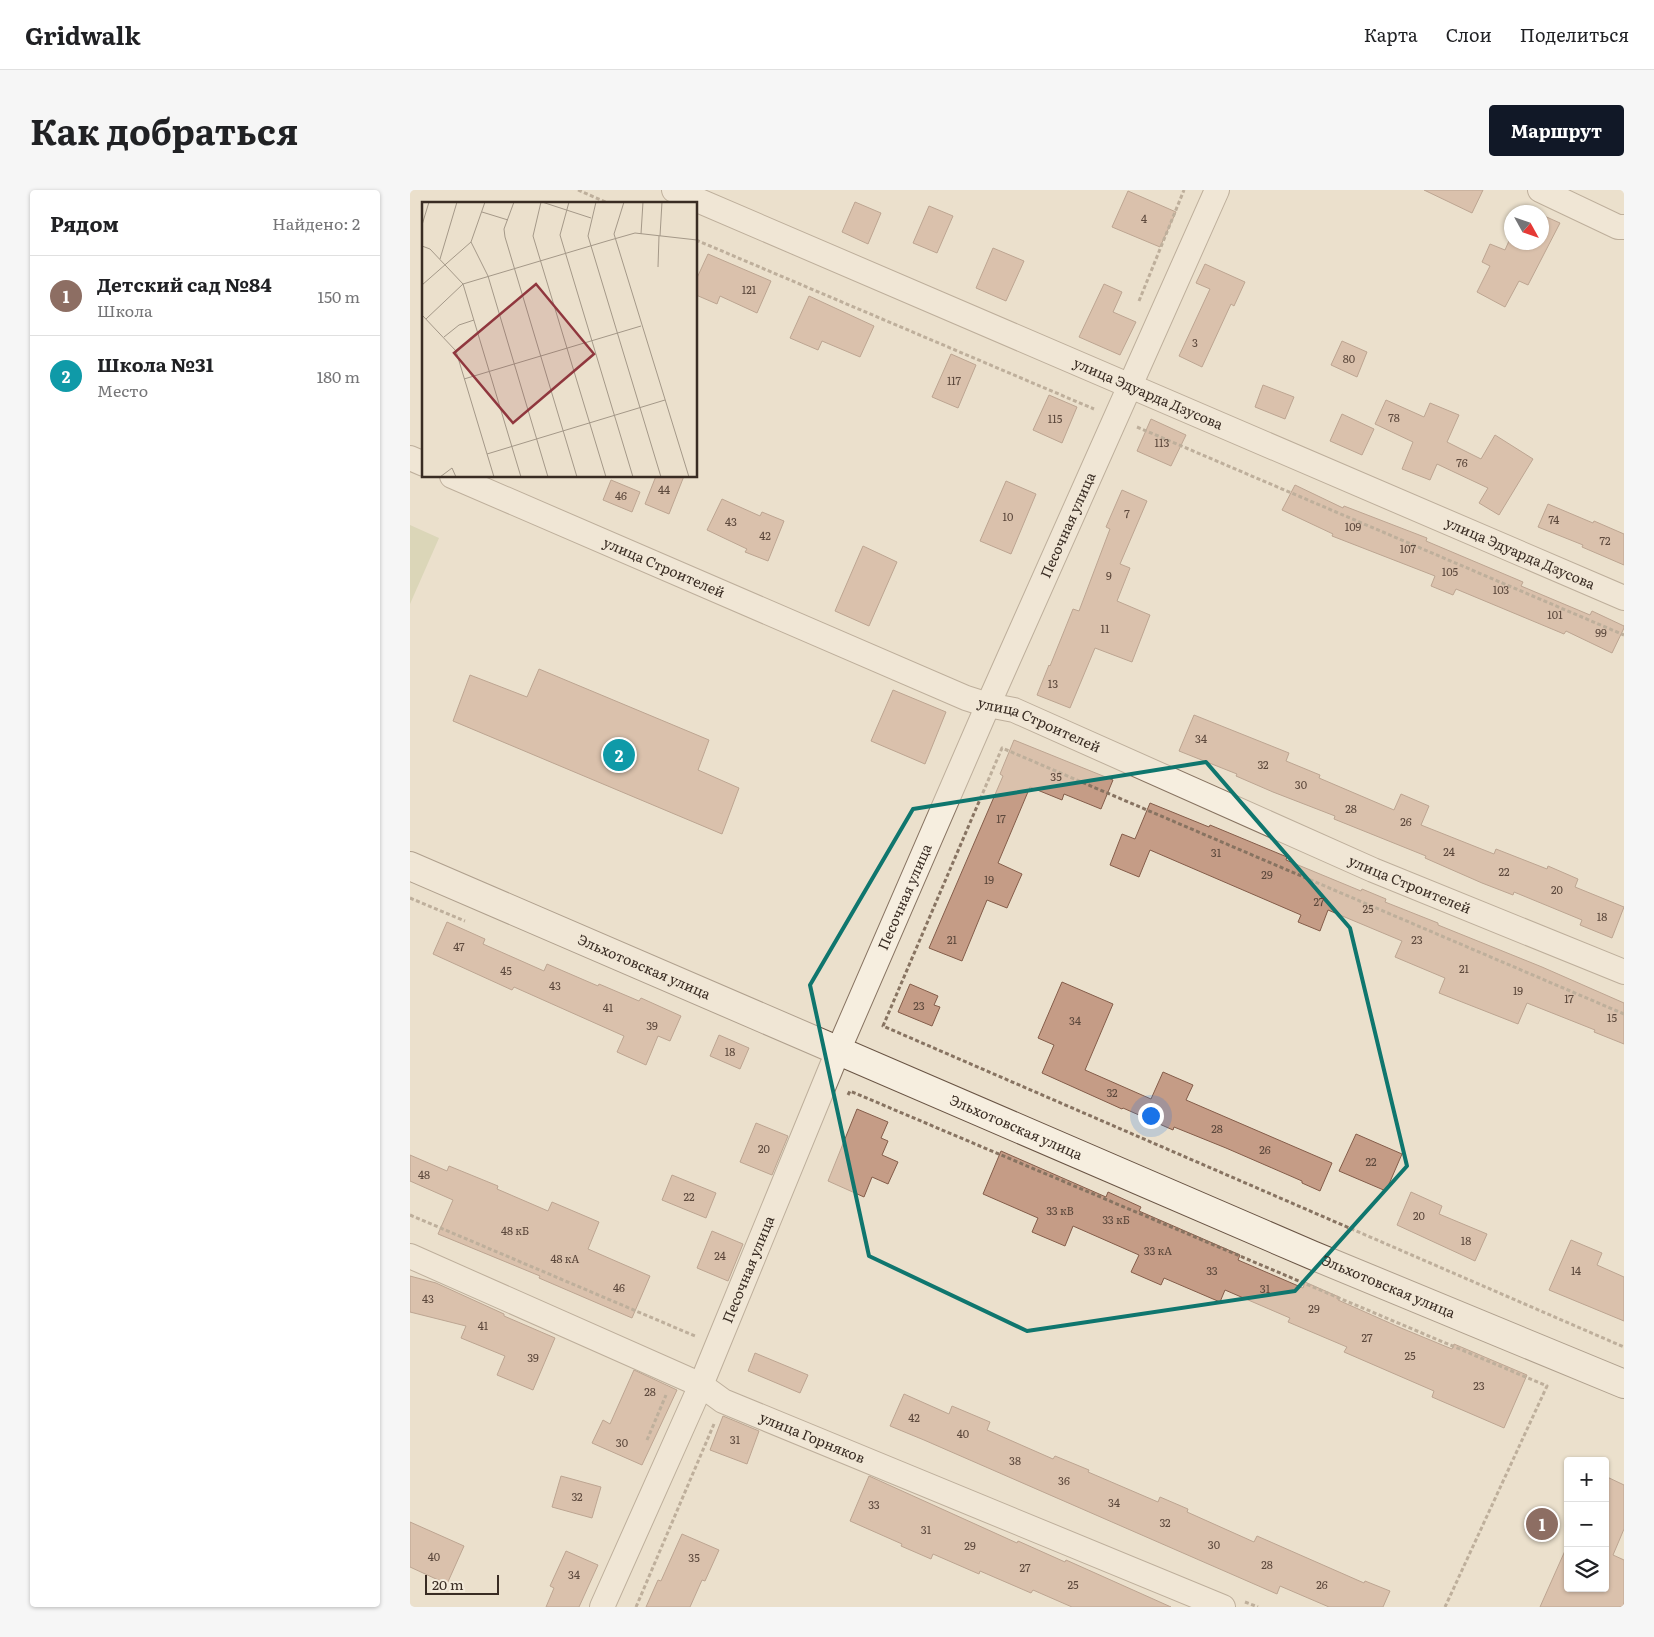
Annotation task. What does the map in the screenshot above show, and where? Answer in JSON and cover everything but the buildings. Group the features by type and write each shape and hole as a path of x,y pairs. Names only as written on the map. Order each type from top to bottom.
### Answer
{"street":[{"name":"улица Эдуарда Дзусова","path":"674,190 1624,598"},
{"name":"Песочная улица","path":"602,1607 702,1385 838,1052 988,705 1217,190"},
{"path":"1540,190 1618,227 1624,227"},
{"path":"410,458 422,463"},
{"name":"улица Строителей","path":"457,478 957,694 988,705 1014,710 1373,870 1624,972"},
{"name":"Эльхотовская улица","path":"410,866 1312,1256 1624,1384"},
{"name":"улица Горняков","path":"410,1256 702,1385 723,1401 1223,1607"}],"path":[{"path":"578,190 605,202"},
{"path":"1136,308 1184,190"},
{"path":"698,241 1096,410"},
{"path":"1134,425 1624,635"},
{"path":"1624,1014 1002,748 883,1026 1624,1347"},
{"path":"410,898 474,924"},
{"path":"846,1100 850,1091 1547,1386 1445,1607"},
{"path":"410,1215 702,1339"},
{"path":"646,1445 668,1391"},
{"path":"636,1607 716,1418"}],"highlighted area":[{"path":"1206,762 1350,928 1407,1166 1295,1291 1027,1331 869,1256 810,985 913,809"}],"green space":[{"path":"410,525 439,538 410,604"}],"place":[{"name":"Школа №31","path":"619,755"},
{"name":"Детский сад №84","path":"1542,1524"}]}
